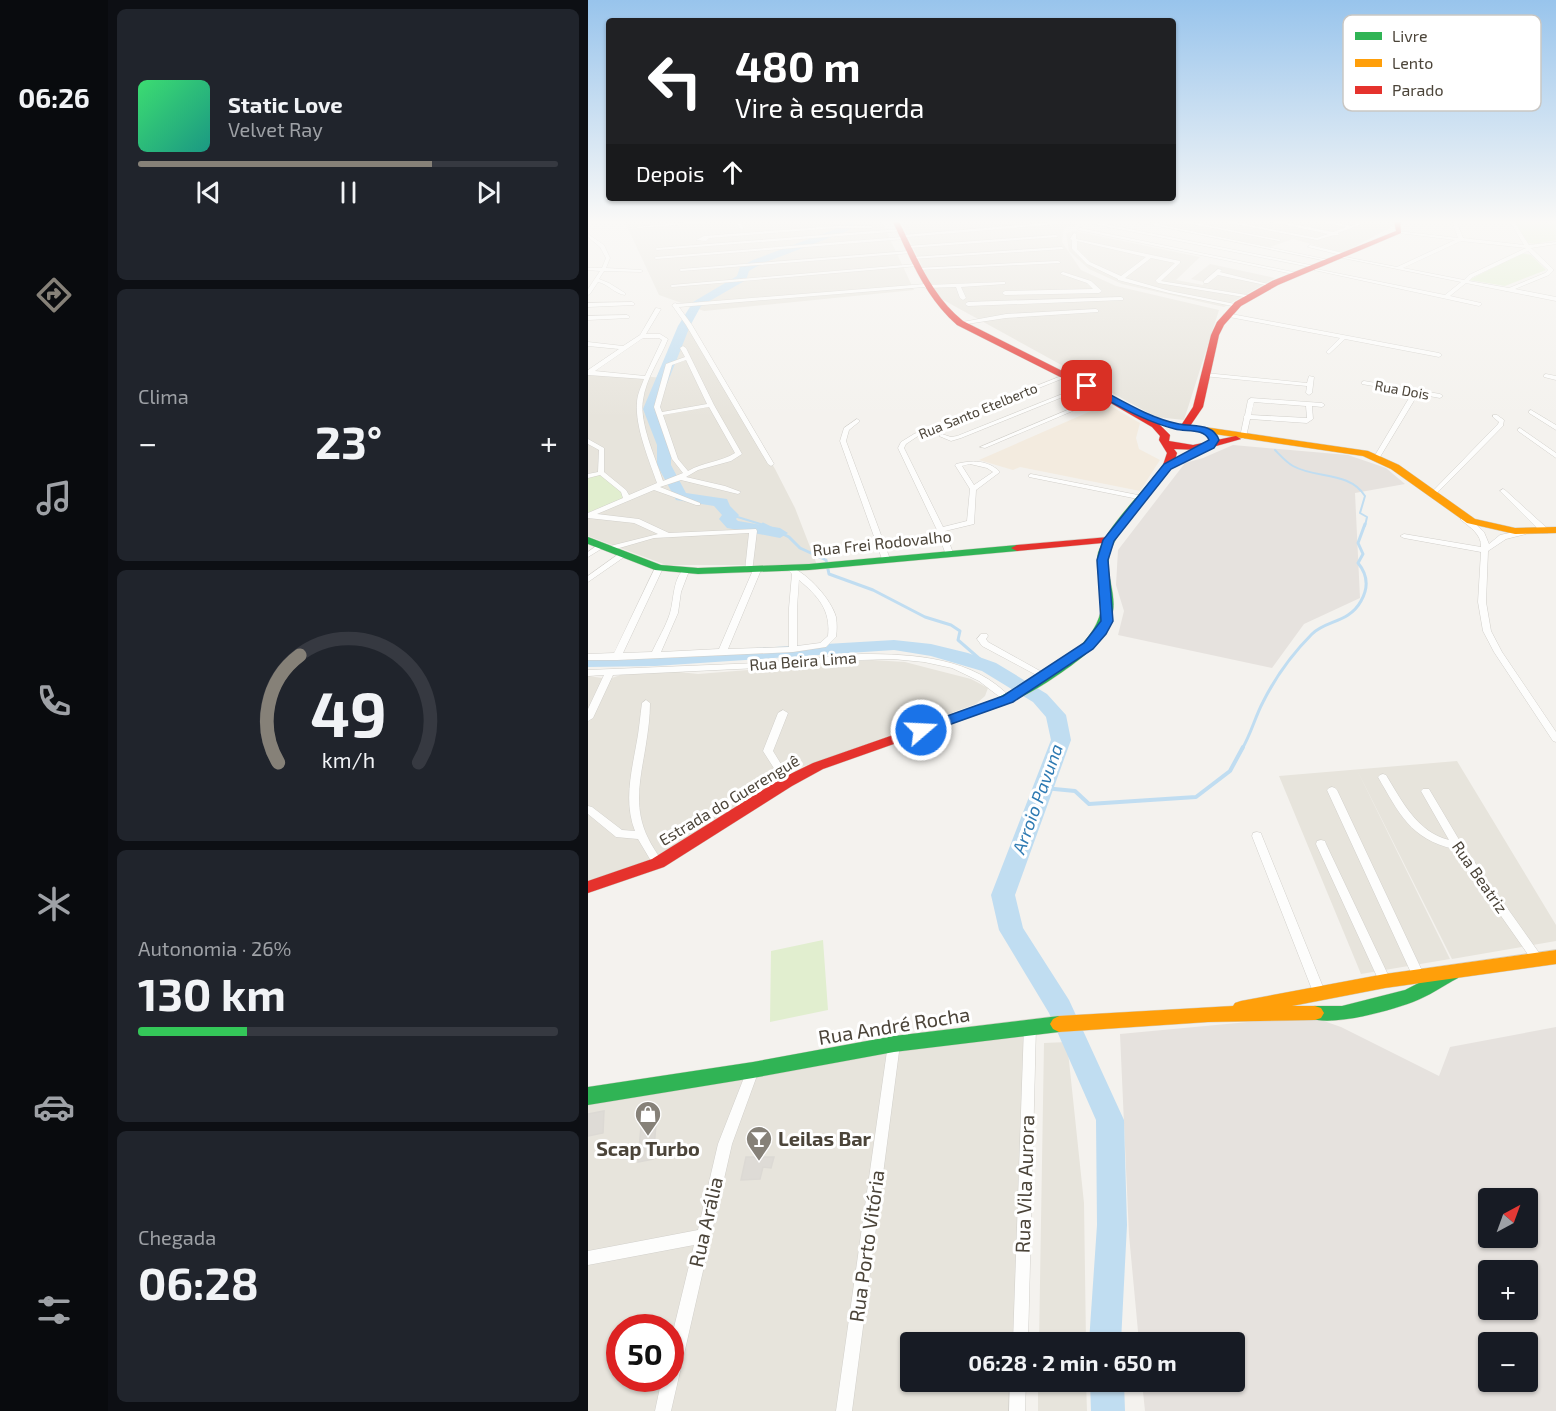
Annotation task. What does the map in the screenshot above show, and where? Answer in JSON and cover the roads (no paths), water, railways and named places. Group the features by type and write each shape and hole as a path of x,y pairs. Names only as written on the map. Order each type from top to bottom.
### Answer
{"main road":[{"path":"926,286 935,303 960,323 1087,386 1155,425 1166,439 1172,453 1168,466"},
{"path":"1166,439 1170,430 1183,427 1196,414 1217,329 1226,315 1250,296 1268,286"},
{"name":"Estrada do Guerenguê","path":"1109,398 1160,422 1243,438 1344,449 1377,457 1395,467 1464,518 1498,531 1550,530"},
{"path":"1166,439 1183,449 1207,447 1214,438 1202,429 1196,414"},
{"name":"Estrada do Guerenguê","path":"588,887 658,863 787,782 836,759 1010,698 1043,677 1088,646 1101,632 1107,621 1102,560 1109,540 1168,466 1207,447 1243,438"},
{"name":"Rua Frei Rodovalho","path":"588,540 659,568 685,571 799,570 949,553 1109,540"},
{"name":"Rua André Rocha","path":"1208,1014 1385,981 1556,957"},
{"name":"Rua André Rocha","path":"588,1096 753,1070 894,1044 1034,1026 1208,1014 1342,1013 1408,996 1452,973"}],"street":[{"path":"610,286 623,294"},
{"path":"771,464 676,306 931,286"},
{"path":"958,286 963,298"},
{"path":"1002,286 1007,296 1099,291 1092,286"},
{"path":"1151,286 1237,305"},
{"path":"1188,286 1250,296"},
{"path":"1394,286 1479,304"},
{"path":"1446,297 1458,286"},
{"path":"1487,286 1556,299"},
{"path":"1508,290 1518,286"},
{"path":"974,310 967,305 1121,299"},
{"path":"588,305 632,304"},
{"path":"589,372 642,336 658,309"},
{"path":"960,323 1096,311"},
{"path":"981,314 988,319"},
{"path":"1226,315 1419,356"},
{"path":"588,318 627,317"},
{"path":"642,336 660,336 665,339 639,402 661,484 698,504"},
{"path":"1329,352 1341,339"},
{"path":"1341,339 1439,355"},
{"path":"588,344 625,348"},
{"path":"588,516 661,484 683,477 696,469 729,460 740,454 711,405 683,348"},
{"path":"687,358 669,364 658,402 659,414 678,465 683,477 692,482 722,485 738,492"},
{"path":"589,372 647,378"},
{"path":"1205,375 1310,385"},
{"name":"Rua Santo Etelberto","path":"949,553 941,530 901,448 903,443 916,435 1066,376"},
{"path":"1546,376 1556,378"},
{"path":"1309,393 1311,377"},
{"name":"Rua Dois","path":"1364,383 1440,396"},
{"path":"942,436 951,439 959,437 1087,386"},
{"path":"1377,457 1416,392"},
{"path":"983,447 1109,398"},
{"path":"1243,438 1249,402 1253,400 1322,405"},
{"path":"659,414 711,405"},
{"path":"1246,417 1307,421 1310,419 1309,405"},
{"path":"1531,412 1556,428"},
{"path":"1432,495 1501,425 1502,421 1495,416"},
{"path":"856,420 846,429 843,441 886,560"},
{"path":"1520,430 1556,456"},
{"path":"588,441 602,449 601,473"},
{"path":"941,530 971,522 973,489 958,464 970,462 997,470 996,474 973,489"},
{"path":"601,473 624,491 627,498"},
{"path":"588,476 601,473"},
{"path":"1031,476 1143,498"},
{"path":"1503,491 1550,530"},
{"path":"588,516 636,521 667,535"},
{"path":"1464,518 1482,536"},
{"path":"1485,550 1498,531 1485,528 1482,536 1485,550 1482,602 1487,631 1498,652 1556,739"},
{"path":"588,555 606,547 667,535 753,531 753,570 722,651"},
{"path":"1404,536 1485,550"},
{"path":"588,580 623,555"},
{"path":"617,657 659,568"},
{"path":"588,657 793,649 823,645 832,638 834,623 832,612 799,570"},
{"path":"793,649 799,570"},
{"path":"654,656 674,614 677,592 685,571"},
{"path":"984,636 981,639 985,644 1043,677"},
{"name":"Rua Beira Lima","path":"588,673 767,665 857,657 897,657 933,662 978,675 1010,698"},
{"path":"588,718 610,673"},
{"path":"646,703 646,727 633,793 633,812 639,835 658,863"},
{"path":"783,713 768,750 787,782"},
{"path":"1383,777 1408,818 1418,829 1433,840 1457,846"},
{"path":"1332,790 1419,977"},
{"name":"Rua Beatriz","path":"1426,791 1457,846 1538,960"},
{"path":"588,809 620,834 639,835"},
{"path":"1257,836 1319,992"},
{"path":"1321,844 1385,981"},
{"name":"Rua Vila Aurora","path":"1020,1332 1034,1026"},
{"name":"Rua Porto Vitória","path":"844,1411 894,1044"},
{"name":"Rua Arália","path":"684,1318 725,1144 753,1070"},
{"path":"588,1258 703,1236"},
{"name":"Rua Arália","path":"663,1411 667,1392"},
{"path":"1017,1411 1018,1392"}],"waterway":[{"name":"Arroio Pavuna","path":"728,286 697,304 684,326 650,409 664,445 664,465 681,497 722,502 722,507 731,515 727,519 733,525 780,533"},
{"path":"1275,450 1293,466 1341,479 1358,488 1365,496 1360,513 1367,517 1365,526"},
{"path":"731,515 767,526"},
{"path":"763,524 767,526"},
{"path":"1243,747 1268,693 1291,658 1318,629 1344,617 1361,601 1366,581 1364,572 1358,563 1363,554 1358,543 1365,524"},
{"path":"767,526 789,537 800,548 826,560 829,574 873,590 925,617 951,625 960,631 958,640 989,667"},
{"name":"Arroio Pavuna","path":"588,661 655,660 894,645 931,650 989,667 1040,698 1056,715 1061,740 1003,895 1011,930 1060,1008 1110,1120 1112,1225 1106,1332"},
{"path":"1044,788 1075,791 1089,804 1196,797 1230,771 1243,747"},
{"name":"Arroio Pavuna","path":"1107,1392 1108,1411"}],"place":[{"name":"Scap Turbo","path":"648,1137"},
{"name":"Leilas Bar","path":"759,1162"}]}
